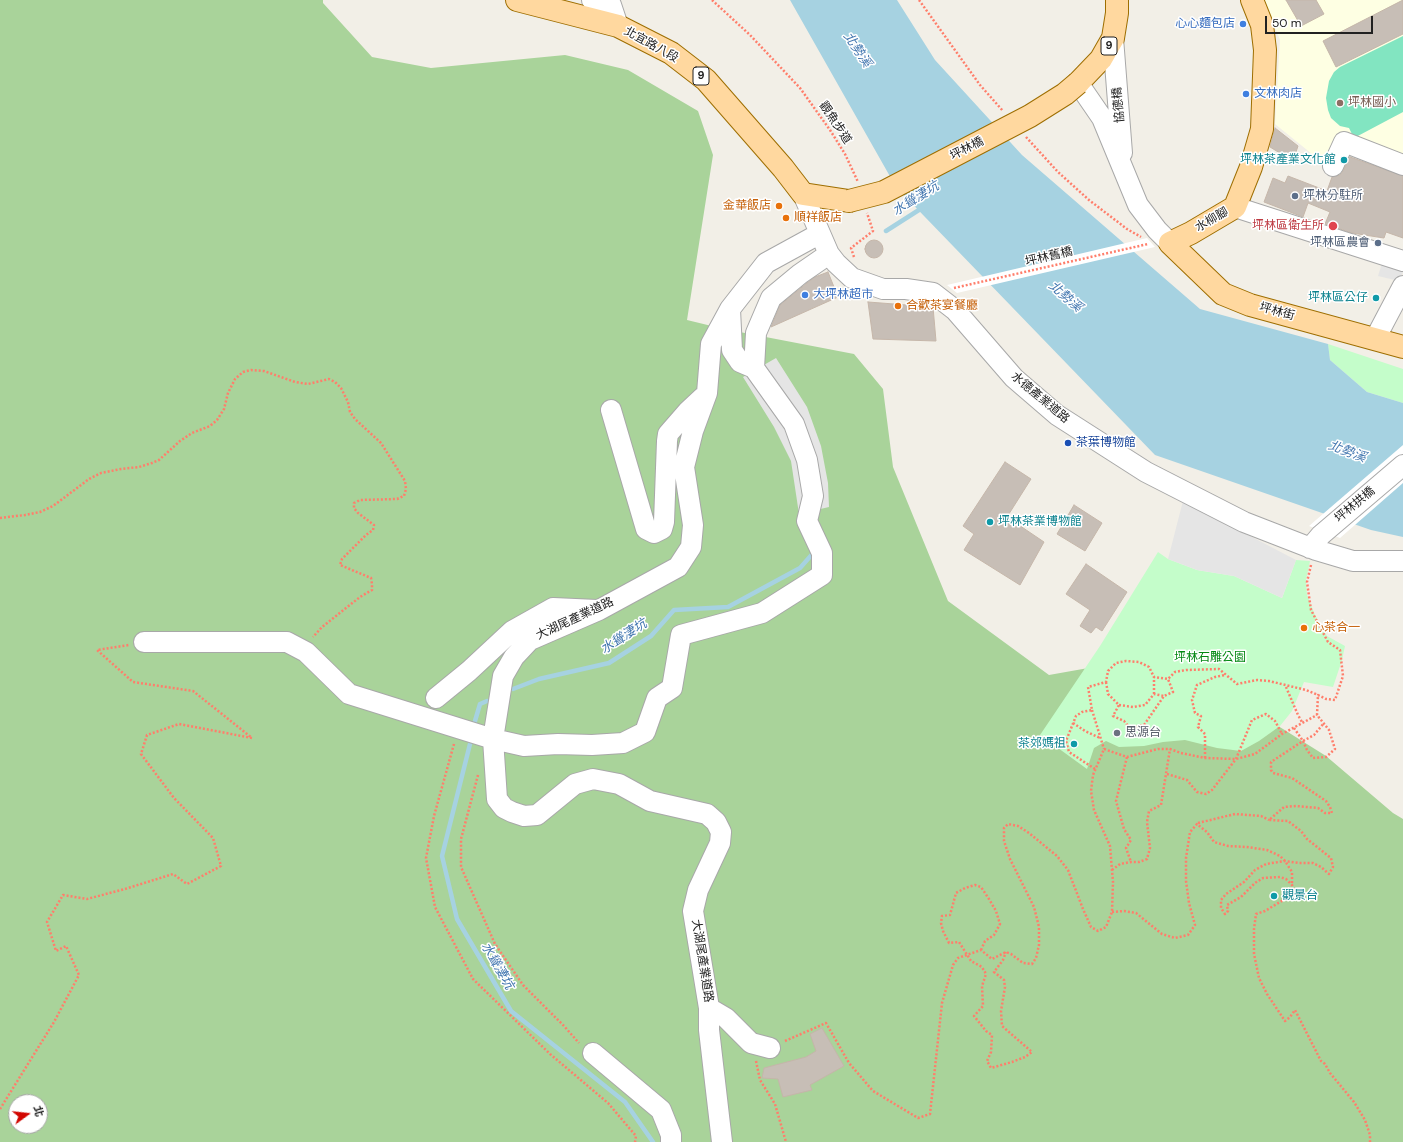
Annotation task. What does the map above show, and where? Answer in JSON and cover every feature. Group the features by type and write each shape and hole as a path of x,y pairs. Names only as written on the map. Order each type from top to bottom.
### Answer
{"main road":[{"name":"北宜路八段","path":"517,0 618,26 671,53 706,80 783,168 803,194"},
{"name":"9","path":"1078,83 1101,59 1113,38 1117,12 1117,0"},
{"name":"水柳腳","path":"1161,243 1191,233 1235,207 1251,167 1262,129 1265,81 1265,50 1262,25 1252,0"},
{"name":"坪林橋","path":"858,199 884,192 1030,116 1065,94 1078,83"},
{"name":"9","path":"803,194 858,199"},
{"name":"坪林街","path":"1161,243 1223,294 1250,305 1403,347"}],"street":[{"path":"592,0 611,5 618,26"},
{"name":"協德橋","path":"1113,38 1124,173"},
{"name":"協德橋","path":"1078,83 1102,118 1138,205 1157,230 1161,243"},
{"path":"1334,166 1344,142 1403,165"},
{"name":"水德產業道路","path":"803,194 819,234 829,254 852,278 883,289 906,289 932,293 955,310 1014,378 1057,415 1146,472 1244,522 1313,549 1353,561 1403,561"},
{"path":"1235,207 1403,261"},
{"name":"大湖尾產業道路","path":"722,1142 709,1030 709,1008 693,911 698,890 720,843 721,832 716,822 707,814 650,801 618,784 593,779 575,784 537,815 524,816 512,812 504,808 496,799 493,739 503,676 514,657 530,640 599,610 678,567 691,547 693,525 684,467 693,432 707,393 711,344 730,309 766,263 819,234"},
{"path":"754,368 756,333 771,298 800,274 829,254"},
{"path":"1375,339 1403,286"},
{"path":"144,642 287,642 306,652 349,694 493,739 524,746 558,744 624,744 645,732 657,698 672,688 681,634 762,613 822,575 822,553 807,520 813,496 807,460 794,424 754,368 740,362 732,350 730,309"},
{"path":"611,410 646,529 654,533 662,529 664,522 668,434 688,411 707,393"},
{"name":"坪林拱橋","path":"1313,549 1321,535 1403,465"},
{"path":"436,698 512,631 553,608 599,610"},
{"path":"709,1008 726,1018 761,1045"},
{"path":"588,1050 661,1110 671,1135 671,1142"}],"path":[{"name":"觀魚步道","path":"712,0 750,35 800,88 830,130 856,175 858,199 872,231 851,248 856,262 852,278"},
{"name":"坪林舊橋","path":"951,289 1161,243"},
{"path":"0,518 40,512 53,506 89,479 102,473 121,468 139,467 158,460 192,433 210,426 217,420 224,409 228,393 235,379 243,372 251,370 264,371 295,382 308,384 329,380 335,382 341,388 348,402 350,412 355,419 381,443 405,481 406,489 404,496 397,499 360,500 354,503 354,508 358,513 374,525 373,530 342,559 340,565 370,578 372,590 360,597 346,610 322,627 310,640 306,652"},
{"path":"1154,677 1168,678 1175,672 1203,668 1219,670 1236,684 1257,680 1306,690 1326,699 1335,700 1343,676 1340,650 1328,642 1311,610 1307,582 1313,549"},
{"path":"0,1109 54,1022 79,975 66,946 56,951 46,922 63,895 87,899 173,874 187,884 221,866 213,838 174,798 140,754 147,735 179,724 252,738 193,690 133,682 97,650 144,642"},
{"path":"1126,660 1139,662 1149,667 1154,677 1154,694 1145,705 1133,707 1119,705 1108,694 1106,682 1108,671 1116,663 1126,660"},
{"path":"1206,758 1205,734 1198,727 1200,716 1195,713 1192,700 1197,685 1215,677 1226,675"},
{"path":"1119,705 1113,716 1124,721 1130,728 1144,725 1164,696 1173,692 1168,678"},
{"path":"981,950 992,959 1006,952 1023,963 1032,964 1036,958 1039,945 1039,927 1034,907 1010,859 1004,841 1004,828 1008,824 1018,826 1029,833 1057,856 1068,870 1091,927 1098,931 1106,927 1112,912 1113,882 1110,846 1094,810 1091,791 1095,769 1104,749 1092,710 1088,687 1106,682"},
{"path":"1286,686 1302,722"},
{"path":"1154,694 1164,696"},
{"path":"1294,728 1313,758 1326,757 1335,750 1329,730 1317,715 1318,695"},
{"path":"1092,710 1082,712 1076,716 1066,741 1069,752 1095,769"},
{"path":"1167,774 1187,780 1198,792 1206,794 1212,790 1236,759 1252,720 1266,714 1275,721 1282,734"},
{"path":"1104,749 1127,757 1158,749 1170,749 1181,753 1206,758 1236,759 1255,754 1282,734 1317,715"},
{"path":"1269,820 1284,807 1296,806 1318,808 1325,813 1332,813 1326,801 1292,778 1273,773 1271,770 1271,762 1303,740 1314,735 1324,722"},
{"path":"1073,723 1100,738"},
{"path":"459,728 434,816 426,858 435,907 473,979 550,1054 608,1103 636,1136 635,1142"},
{"path":"1112,870 1120,864 1138,862 1147,859 1150,848 1147,822 1149,811 1162,805 1170,749"},
{"path":"1127,757 1116,801 1124,829 1131,840 1126,848 1131,862"},
{"path":"478,773 461,839 461,867 496,944 523,985 588,1050"},
{"path":"1112,912 1124,911 1136,913 1162,934 1175,938 1188,935 1195,925 1189,903 1186,881 1186,858 1190,832 1197,824 1235,814 1261,816 1269,820 1288,821 1301,831 1307,840 1331,858 1333,867 1328,874 1321,867 1313,863 1285,861 1266,864 1256,870 1244,882 1226,894 1221,900 1221,908 1225,914 1228,911 1227,905 1241,898 1255,883 1263,878 1280,877 1286,879 1292,885"},
{"path":"1197,824 1207,832 1214,842 1228,846 1267,850 1280,856 1292,872 1292,885 1294,891 1291,898 1256,914 1254,929 1254,954 1259,978 1267,994 1285,1021 1295,1010 1321,1061 1325,1064 1330,1073 1354,1102 1365,1120 1370,1134 1370,1142"},
{"path":"981,950 985,941 994,935 1000,924 990,899 980,887 975,885 956,893 950,914 942,916 941,923 949,943 959,942 971,961 982,967 986,974 982,986 982,1006 974,1016 986,1031 992,1035 991,1052 987,1061 991,1068 1025,1057 1032,1052 1002,1026 1001,1011 1005,988 1004,980 994,972 1003,960 1006,952"},
{"path":"786,1142 775,1104 760,1080 761,1045 826,1023 849,1064 873,1091 918,1118 930,1114 942,1003 953,965 958,958 981,950"}],"shaded area":[{"name":"坪林國小","path":"1264,0 1403,0 1403,156 1341,137 1328,167 1275,124 1280,40"},
{"path":"1383,260 1403,266 1403,272 1399,281 1378,276"},
{"path":"776,358 807,407 821,446 828,483 829,507 799,514 791,461 774,427 743,377"},
{"path":"1183,501 1296,560 1282,598 1234,576 1197,570 1168,559"}],"green space":[{"path":"0,0 323,0 323,3 372,57 431,68 565,55 628,70 698,111 713,155 687,320 724,329 854,354 883,389 893,467 948,601 1049,675 1122,662 1224,692 1326,756 1393,813 1403,819 1403,1142 0,1142"},
{"path":"1403,36 1403,112 1354,138 1349,128 1340,126 1331,118 1326,98 1329,81 1334,72 1340,67"},
{"path":"1328,344 1403,369 1403,403 1367,392 1330,360"},
{"name":"坪林石雕公園","path":"1158,552 1168,559 1197,570 1234,576 1282,598 1296,560 1310,561 1306,580 1307,595 1315,615 1327,636 1345,646 1342,660 1333,687 1304,682 1292,711 1280,726 1259,741 1241,751 1217,748 1185,740 1163,742 1144,746 1119,747 1106,741 1094,748 1087,769 1040,735 1100,646"}],"water":[{"name":"北勢溪","path":"790,0 897,0 935,60 1022,155 1200,309 1328,344 1330,360 1367,392 1403,403 1403,537 1371,530 1155,455 896,187"}],"pier":[{"path":"1147,238 1155,247 957,293 947,285"},
{"path":"1403,445 1403,483 1340,538 1309,526"}],"building":[{"path":"1286,0 1316,0 1324,14 1301,26"},
{"path":"1403,0 1403,34 1336,67 1323,41"},
{"path":"1275,128 1298,146 1293,161 1270,147"},
{"path":"1350,157 1403,176 1403,238 1386,232 1384,238 1352,233 1325,224 1330,212 1308,203 1303,217 1264,202 1273,178 1285,183 1288,176 1327,191 1332,177 1340,175"},
{"path":"870,240 878,240 883,245 881,256 878,258 870,258 865,253 865,245"},
{"path":"828,272 838,297 771,327 780,305 815,277"},
{"path":"868,302 933,307 936,341 873,339"},
{"name":"坪林茶業博物館","path":"1005,462 1031,479 1007,517 1044,542 1020,585 964,550 974,534 963,526"},
{"path":"1074,505 1102,523 1085,551 1057,534"},
{"path":"1086,564 1127,592 1102,631 1096,627 1091,633 1080,626 1090,610 1066,594"},
{"path":"822,1028 844,1066 810,1085 812,1090 783,1097 778,1079 762,1078 764,1068 806,1057 816,1051 810,1034"}],"waterway":[{"name":"水聳淒坑","path":"886,231 922,208"},
{"name":"水聳淒坑","path":"513,689 539,679 609,663 651,636 674,610 728,607 800,568 815,551"},
{"name":"水聳淒坑","path":"475,721 480,704 487,701"},
{"name":"水聳淒坑","path":"470,744 442,856 457,919 511,1011 625,1102 653,1142"}],"place":[{"name":"心心麵包店","path":"1243,24"},
{"name":"文林肉店","path":"1246,94"},
{"name":"坪林國小","path":"1340,103"},
{"name":"坪林茶產業文化館","path":"1344,160"},
{"name":"坪林分駐所","path":"1295,196"},
{"name":"金華飯店","path":"779,206"},
{"name":"順祥飯店","path":"786,218"},
{"name":"坪林區衛生所","path":"1333,226"},
{"name":"坪林區農會","path":"1378,243"},
{"name":"大坪林超市","path":"805,295"},
{"name":"坪林區公仔","path":"1376,298"},
{"name":"合歡茶宴餐廳","path":"898,306"},
{"name":"茶葉博物館","path":"1068,443"},
{"name":"坪林茶業博物館","path":"990,522"},
{"name":"心茶合一","path":"1304,628"},
{"name":"思源台","path":"1117,733"},
{"name":"茶郊媽祖","path":"1074,744"},
{"name":"觀景台","path":"1274,896"}]}
